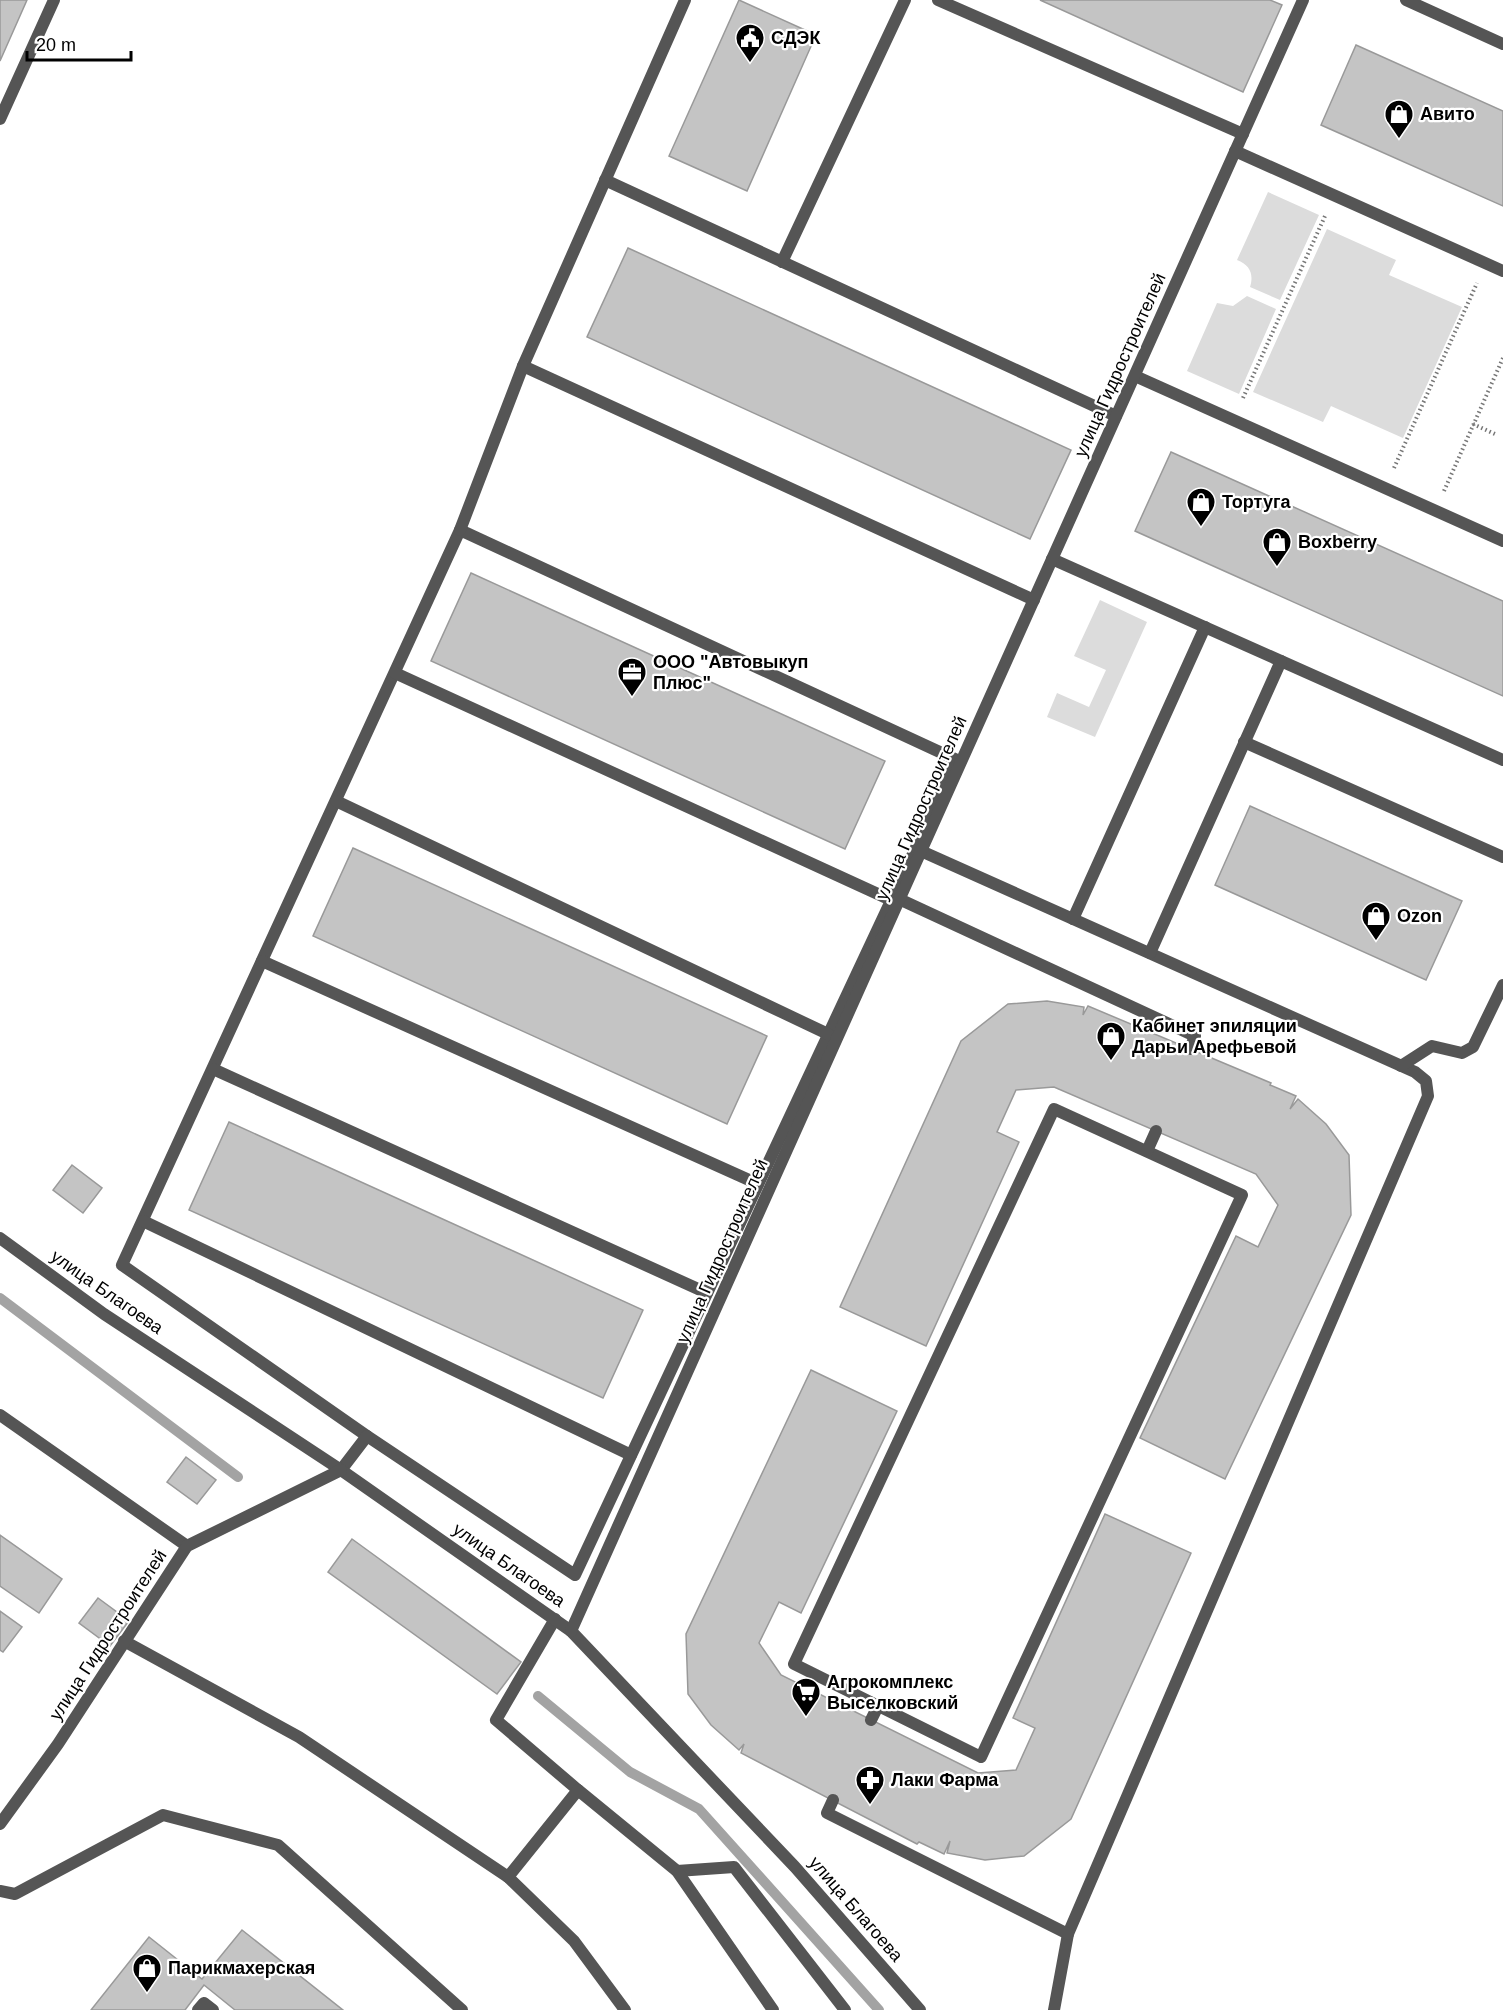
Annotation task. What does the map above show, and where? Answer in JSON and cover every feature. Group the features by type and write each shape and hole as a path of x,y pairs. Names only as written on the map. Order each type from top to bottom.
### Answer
{"street":[{"path":"0,119 54,0"},
{"path":"460,530 957,760 895,900 828,1034 575,1575 367,1436 122,1265 460,530 523,366 685,0"},
{"path":"782,262 905,0"},
{"path":"938,0 1243,134"},
{"name":"улица Гидростроителей","path":"571,1631 895,900 921,851 1303,0"},
{"path":"1406,0 1503,44"},
{"path":"1235,151 1503,271"},
{"path":"605,180 1116,416"},
{"path":"523,366 1034,600"},
{"path":"1135,376 1503,541"},
{"path":"1052,559 1503,760"},
{"path":"1074,920 1205,627"},
{"path":"1150,953 1281,661"},
{"path":"395,673 1195,1036 1190,1049"},
{"path":"1244,742 1503,857"},
{"path":"336,801 828,1034"},
{"path":"921,851 1415,1072 1426,1082 1428,1096 1068,1934 1054,2010"},
{"path":"262,961 758,1184"},
{"path":"1401,1066 1432,1046 1462,1053 1473,1047 1503,985"},
{"path":"213,1069 707,1293"},
{"path":"1054,1109 1242,1195 981,1757 878,1706 794,1664 1054,1109"},
{"path":"1147,1151 1156,1131"},
{"path":"142,1221 631,1455"},
{"name":"улица Благоева","path":"0,1238 104,1314 341,1470 571,1631 795,1867 920,2010"},
{"path":"0,1415 187,1546"},
{"path":"341,1470 367,1436"},
{"name":"улица Гидростроителей","path":"0,1824 58,1744 187,1546 341,1470"},
{"path":"555,1619 496,1720 677,1871 773,2010"},
{"path":"124,1641 299,1737 508,1877 574,1941 625,2010"},
{"path":"871,1720 878,1706"},
{"path":"508,1877 578,1790"},
{"path":"833,1800 827,1813 1068,1934"},
{"path":"0,1891 15,1894 164,1815 278,1845 462,2010"},
{"path":"677,1871 734,1867 844,2010"},
{"path":"198,2010 204,2003 213,2010"}],"path":[{"path":"1233,420 1334,196"},
{"path":"1385,488 1486,263"},
{"path":"1435,510 1503,358"},
{"path":"1473,424 1495,434"}],"shaded area":[{"path":"1268,192 1319,215 1280,300 1250,287 1250,270 1237,260"},
{"path":"1327,229 1396,260 1389,275 1462,307 1403,438 1331,406 1323,422 1253,392"},
{"path":"1247,296 1276,309 1239,394 1187,371 1217,303 1233,306"},
{"path":"1100,600 1147,622 1095,737 1047,717 1057,693 1089,707 1106,670 1074,656"}],"building":[{"path":"0,0 27,0 0,61"},
{"path":"739,0 816,35 747,191 669,156"},
{"path":"1040,0 1270,0 1282,5 1243,92"},
{"path":"1356,45 1503,111 1503,206 1321,125"},
{"path":"628,248 1071,450 1030,539 587,337"},
{"path":"1171,452 1503,601 1503,696 1135,531"},
{"path":"471,573 885,761 845,849 431,661"},
{"path":"1250,806 1462,901 1426,980 1215,885"},
{"path":"353,848 767,1036 727,1124 313,936"},
{"path":"1047,1001 1084,1007 1083,1015 1088,1006 1271,1083 1270,1085 1296,1096 1290,1109 1298,1099 1326,1124 1349,1155 1351,1215 1225,1479 1140,1438 1236,1236 1258,1247 1278,1205 1256,1174 1054,1087 1016,1090 997,1132 1019,1142 926,1346 840,1307 961,1041 1008,1004"},
{"path":"229,1122 643,1310 603,1398 189,1210"},
{"path":"72,1165 102,1188 83,1213 53,1190"},
{"path":"811,1370 897,1411 801,1613 779,1602 759,1643 781,1675 978,1773 1016,1770 1035,1728 1013,1718 1105,1514 1191,1553 1071,1819 1024,1856 985,1860 947,1853 950,1841 944,1854 919,1842 917,1844 741,1753 744,1744 739,1750 711,1725 688,1694 686,1634"},
{"path":"186,1457 216,1480 197,1504 167,1482"},
{"path":"0,1535 62,1579 39,1613 0,1586"},
{"path":"352,1539 521,1662 497,1694 328,1572"},
{"path":"98,1598 129,1621 110,1646 79,1623"},
{"path":"0,1611 22,1627 3,1652 0,1650"},
{"path":"242,1930 343,2010 235,2010 204,1985 185,2010 91,2010 149,1937 202,1979"}],"waterway":[{"path":"0,1298 238,1477"},
{"path":"538,1696 630,1772 699,1809 879,2010"}],"place":[{"name":"СДЭК","path":"750,64"},
{"name":"Авито","path":"1399,140"},
{"name":"Тортуга","path":"1201,528"},
{"name":"Boxberry","path":"1277,568"},
{"name":"ООО \"Автовыкуп Плюс\"","path":"632,698"},
{"name":"Ozon","path":"1376,942"},
{"name":"Кабинет эпиляции Дарьи Арефьевой","path":"1111,1062"},
{"name":"Агрокомплекс Выселковский","path":"806,1718"},
{"name":"Лаки Фарма","path":"870,1806"},
{"name":"Парикмахерская","path":"147,1994"}]}
